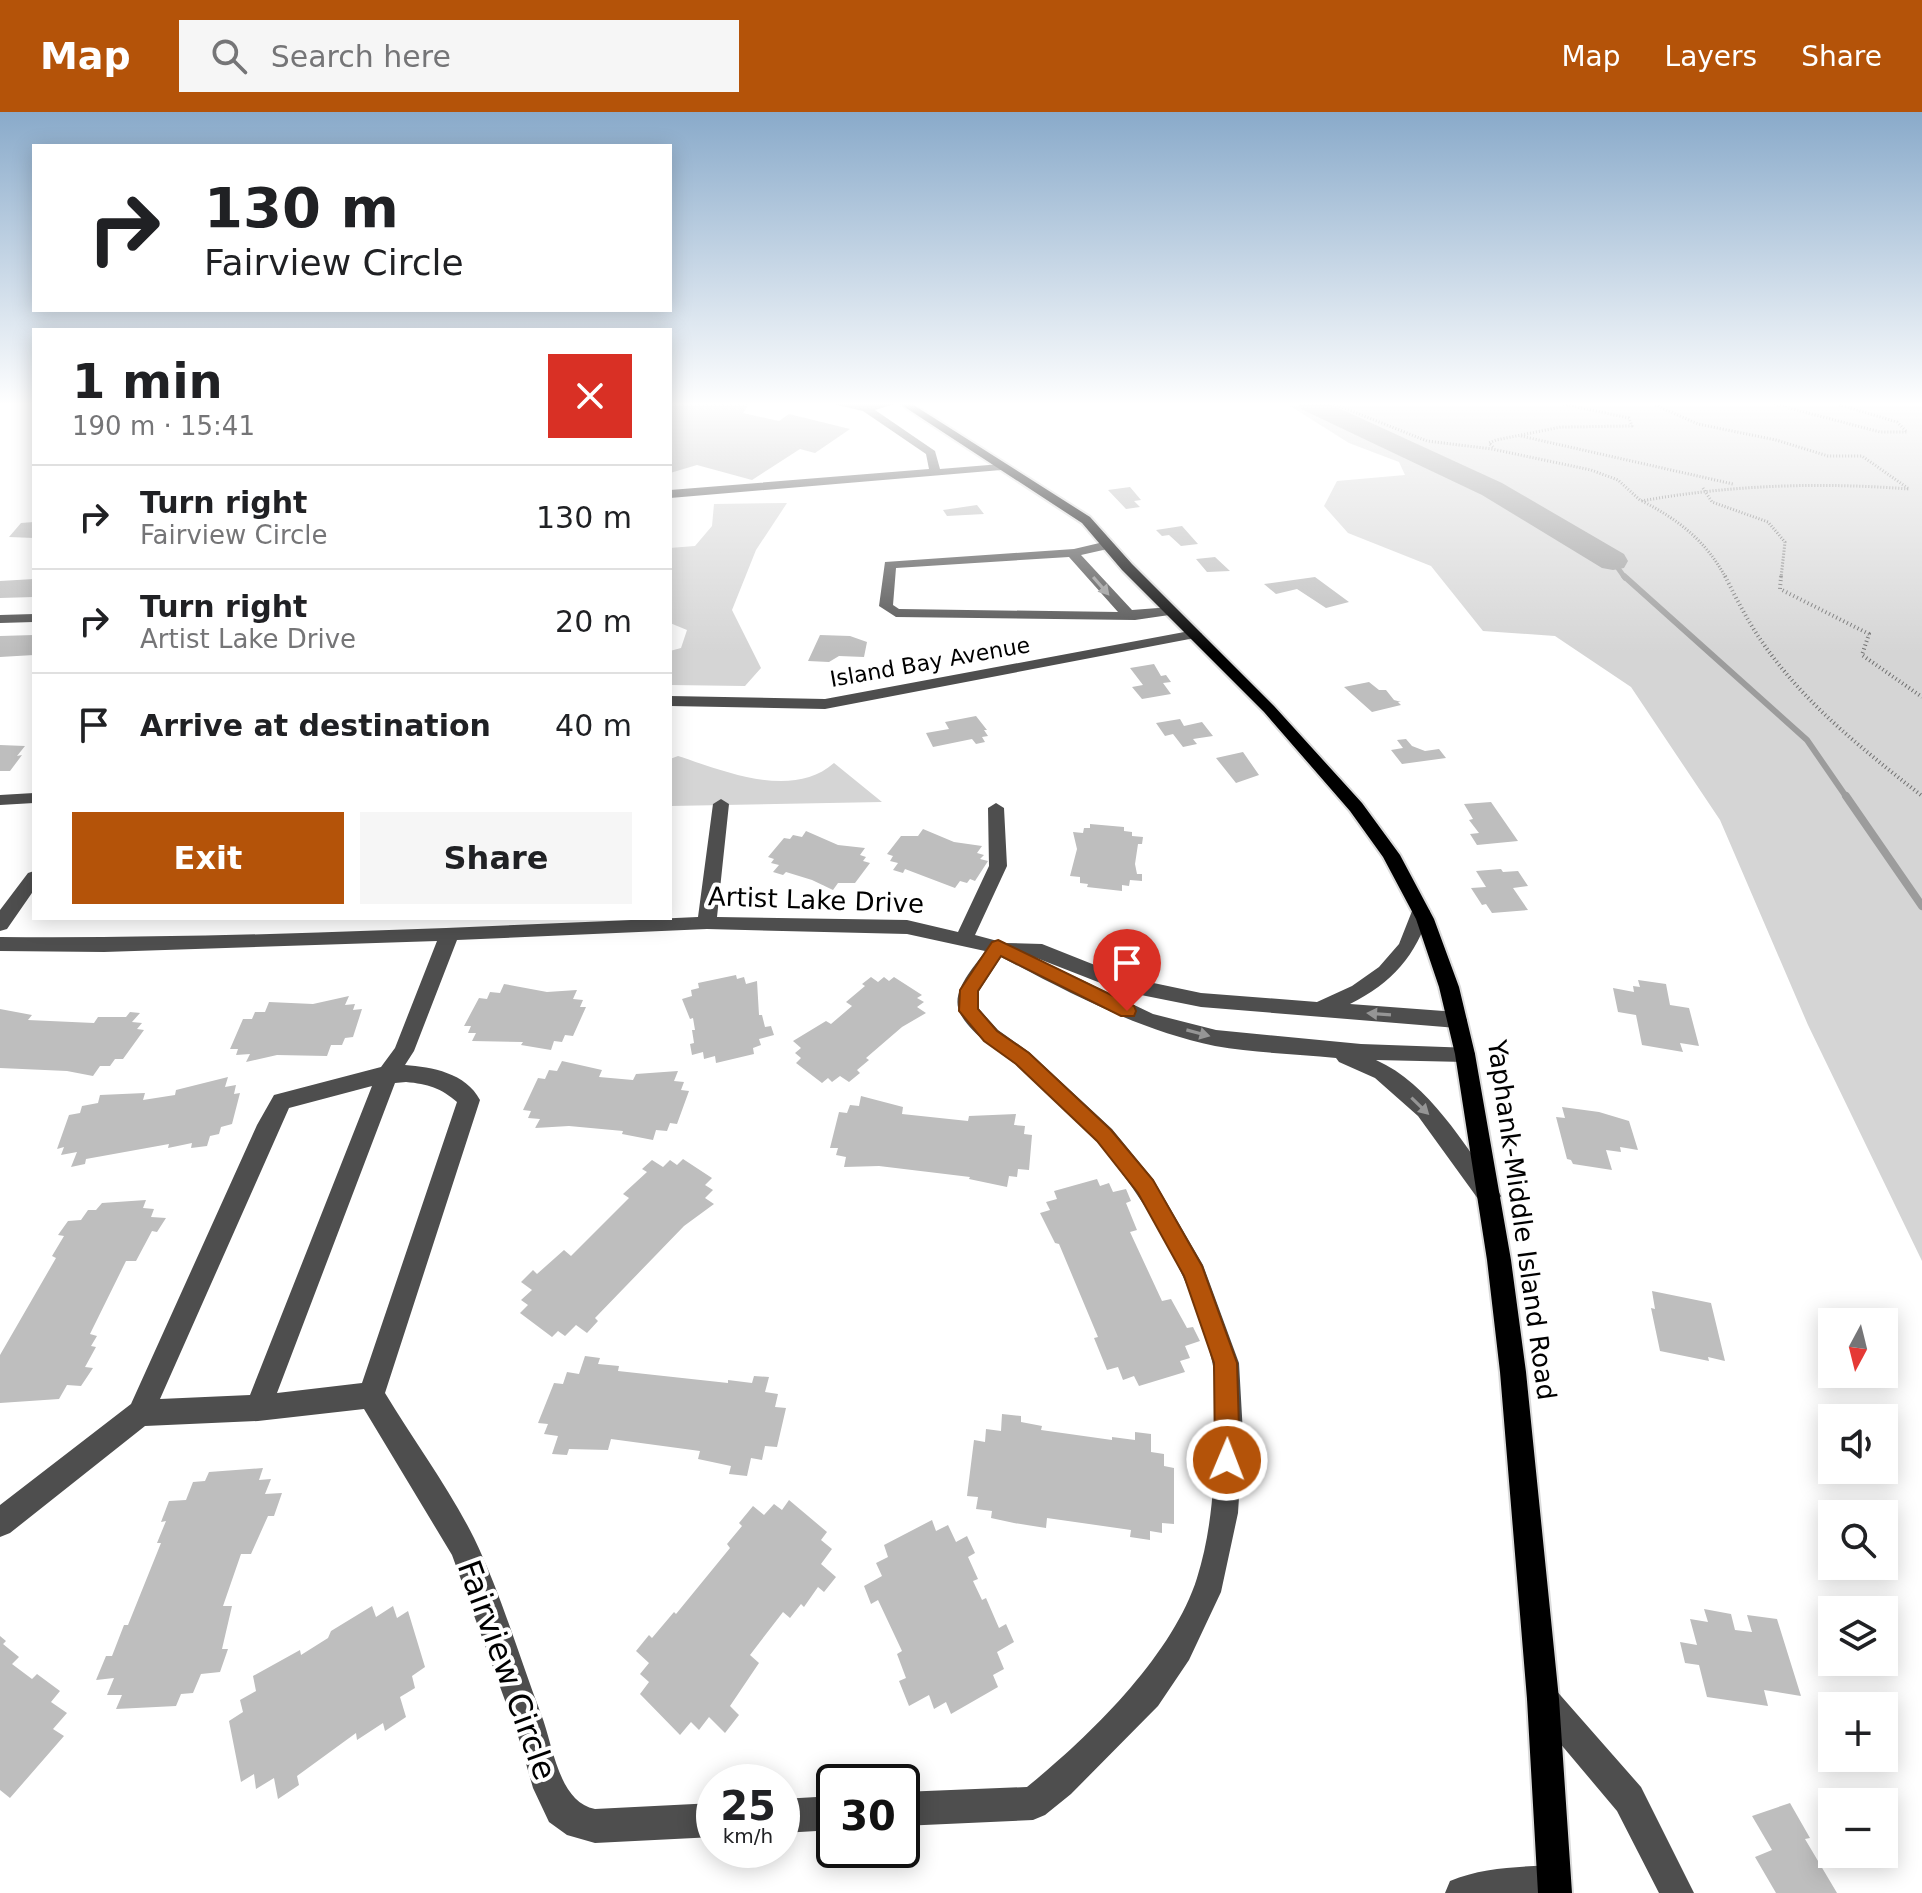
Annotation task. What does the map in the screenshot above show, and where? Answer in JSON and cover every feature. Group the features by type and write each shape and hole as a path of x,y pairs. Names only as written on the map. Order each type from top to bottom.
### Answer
{"main road":[{"name":"Yaphank-Middle Island Road","path":"1033,487 1086,520 1269,709 1356,807 1391,855 1421,911 1449,987 1457,1020 1490,1196 1513,1372 1543,1699 1554,1888"}],"street":[{"path":"672,494 772,487"},
{"path":"1108,545 1074,553 890,565 886,606 896,613 923,614 1135,616 1171,611"},
{"path":"1074,553 1116,604 1135,616"},
{"path":"0,619 32,618"},
{"name":"Island Bay Avenue","path":"672,701 825,704 1195,634"},
{"path":"0,800 32,798"},
{"path":"707,923 721,804"},
{"path":"965,937 998,866 996,808"},
{"path":"0,924 32,880"},
{"path":"1319,1009 1378,982 1414,936 1421,911"},
{"path":"332,939 341,920"},
{"name":"Artist Lake Drive","path":"0,944 104,945 332,939 707,923 872,925 965,937 998,947 1148,1020 1216,1038 1332,1049 1465,1054"},
{"path":"258,1408 387,1075 404,1051 450,933"},
{"path":"920,1808 1033,1803 1059,1782 1147,1695 1178,1649 1211,1582 1224,1513 1229,1434 1226,1363 1194,1273 1145,1186 1104,1135 1022,1058 991,1036 969,1011 969,990 998,947 1042,951 1121,984 1201,1000 1457,1020"},
{"path":"1332,1049 1382,1072 1426,1110 1490,1196"},
{"path":"0,1523 140,1413 268,1125 282,1101 387,1075 423,1073 442,1078 460,1089 469,1100 371,1395 258,1408 140,1413"},
{"name":"Fairview Circle","path":"371,1395 463,1547 535,1739 549,1788 561,1810 579,1823 595,1826 696,1821"},
{"path":"1543,1699 1629,1799 1677,1893"},
{"path":"1462,1893 1495,1886 1554,1888"}],"path":[{"path":"1626,487 1641,501 1673,515 1713,550 1757,636 1802,692 1856,743 1922,796"},
{"path":"1641,501 1720,487"},
{"path":"1889,487 1909,489 1906,487"},
{"path":"1703,488 1712,502 1768,522 1785,542 1780,589 1869,634 1862,655 1922,697"}],"shaded area":[{"path":"1334,487 1922,487 1922,1261 1808,1025 1720,820 1631,687 1555,636 1483,631 1431,566 1348,533 1324,506"},
{"path":"787,503 756,550 732,610 761,668 745,686 672,685 672,650 681,648 687,630 672,624 672,548 695,546 712,526 714,504"},
{"path":"678,756 736,775 778,781 798,780 817,774 834,763 882,802 672,806 672,758"}],"building":[{"path":"1130,487 1141,500 1134,501 1140,507 1126,509 1108,490"},
{"path":"977,505 984,514 947,516 943,510"},
{"path":"32,522 32,538 9,537 21,523"},
{"path":"1182,526 1198,544 1181,546 1169,535 1162,536 1156,530"},
{"path":"1215,557 1230,571 1207,572 1196,559"},
{"path":"1315,577 1349,602 1326,608 1297,589 1276,594 1264,584"},
{"path":"32,579 32,597 0,598 0,581"},
{"path":"32,635 32,655 0,657 0,636"},
{"path":"820,635 850,636 867,642 864,657 839,656 829,662 808,661"},
{"path":"1154,664 1161,676 1166,675 1171,682 1163,683 1171,694 1142,699 1132,687 1143,685 1130,668"},
{"path":"1369,682 1379,690 1386,690 1401,705 1372,712 1344,687"},
{"path":"976,716 987,730 984,730 988,736 982,737 985,742 976,744 972,739 933,747 926,733 949,729 945,722"},
{"path":"1180,719 1184,726 1202,722 1213,736 1193,739 1197,744 1183,747 1173,734 1165,736 1156,723"},
{"path":"1406,739 1412,746 1425,751 1439,749 1446,758 1402,764 1391,750 1403,748 1397,740"},
{"path":"0,745 25,746 10,771 0,771"},
{"path":"1243,752 1259,775 1236,783 1216,758"},
{"path":"1491,802 1518,841 1477,845 1470,834 1479,833 1469,820 1473,819 1464,804"},
{"path":"1090,824 1124,827 1124,831 1132,832 1132,836 1143,837 1142,844 1138,844 1135,864 1137,874 1142,874 1142,881 1130,880 1129,886 1122,885 1122,891 1087,887 1088,884 1080,883 1080,877 1070,876 1077,849 1073,832 1083,833 1084,828 1090,828"},
{"path":"923,829 954,842 982,846 977,853 984,855 980,859 988,861 975,881 960,881 955,888 905,869 903,873 893,870 898,863 890,861 893,856 887,854 901,836 918,836"},
{"path":"806,831 838,845 865,848 860,855 866,857 863,861 870,863 855,883 838,883 833,890 786,872 783,875 773,872 779,865 771,863 774,859 768,857 784,838 790,839 793,835 802,837"},
{"path":"1501,869 1503,872 1518,871 1528,886 1513,888 1528,910 1492,913 1486,904 1482,905 1471,888 1486,887 1476,871"},
{"path":"736,975 737,979 744,977 746,984 757,981 759,1015 762,1015 765,1027 771,1026 774,1035 759,1039 761,1045 753,1048 754,1054 716,1063 715,1056 704,1059 703,1052 692,1055 693,1018 690,1019 682,999 692,996 691,990 699,988 698,983"},
{"path":"871,977 878,982 884,977 889,981 894,977 922,995 917,998 924,1002 917,1007 926,1013 902,1027 866,1058 869,1060 857,1070 860,1073 849,1082 840,1076 832,1082 828,1078 822,1083 796,1063 801,1058 795,1053 801,1048 793,1041 826,1021 831,1024 852,1006 846,1002"},
{"path":"1638,980 1666,984 1670,1005 1689,1008 1699,1046 1680,1043 1683,1052 1642,1045 1636,1015 1618,1012 1613,988 1634,992 1633,986 1640,987"},
{"path":"504,984 547,992 577,990 573,999 583,1000 580,1007 586,1007 573,1036 565,1035 562,1042 554,1041 551,1050 521,1045 523,1042 472,1041 476,1033 468,1033 471,1026 464,1026 479,998 487,999 490,992 500,993"},
{"path":"349,996 345,1005 355,1004 353,1010 362,1009 353,1037 345,1038 342,1045 331,1045 327,1056 277,1055 246,1062 250,1054 236,1055 238,1049 230,1049 243,1019 252,1019 255,1012 265,1012 269,1002 313,1004"},
{"path":"0,1009 32,1015 28,1020 94,1023 98,1017 126,1017 130,1012 140,1013 132,1022 142,1023 137,1029 144,1030 123,1059 115,1059 110,1066 100,1066 93,1076 67,1071 0,1068"},
{"path":"562,1061 602,1070 599,1077 633,1080 636,1074 678,1071 674,1081 684,1082 681,1090 689,1091 677,1124 670,1123 667,1131 656,1130 653,1140 622,1134 623,1131 569,1126 535,1128 540,1119 528,1118 531,1111 523,1110 538,1078 545,1079 549,1070 557,1071"},
{"path":"228,1077 225,1087 236,1085 234,1094 240,1093 232,1124 221,1127 219,1134 210,1136 207,1146 191,1148 192,1143 168,1148 169,1144 86,1159 85,1164 71,1167 77,1152 61,1155 64,1147 57,1149 69,1115 80,1113 82,1106 98,1103 100,1095 145,1093 143,1100 175,1095 176,1090"},
{"path":"861,1096 903,1107 902,1114 968,1121 969,1116 1016,1114 1014,1125 1025,1126 1024,1134 1032,1135 1029,1170 1018,1169 1017,1177 1009,1176 1007,1187 970,1177 879,1166 844,1167 846,1157 836,1155 838,1148 830,1148 839,1112 847,1113 850,1105 859,1106"},
{"path":"1562,1107 1599,1112 1629,1121 1638,1150 1620,1147 1621,1152 1606,1150 1612,1170 1573,1164 1567,1159 1556,1117 1565,1118"},
{"path":"683,1159 712,1178 705,1185 713,1190 705,1198 714,1204 684,1226 595,1318 598,1321 587,1333 576,1325 565,1336 558,1331 552,1337 520,1313 528,1305 521,1300 532,1290 521,1282 533,1270 537,1274 564,1250 571,1256 629,1198 623,1194 647,1172 642,1169 652,1160 663,1167 670,1160 677,1165"},
{"path":"1097,1179 1100,1186 1109,1183 1113,1192 1126,1189 1131,1201 1126,1203 1137,1230 1130,1232 1162,1301 1171,1299 1187,1328 1193,1327 1200,1341 1185,1346 1190,1358 1180,1361 1185,1372 1139,1386 1134,1376 1123,1380 1118,1367 1107,1370 1094,1338 1098,1337 1059,1244 1055,1243 1040,1213 1050,1210 1046,1202 1057,1199 1054,1191"},
{"path":"146,1200 143,1208 154,1209 151,1217 166,1218 157,1232 152,1231 136,1261 126,1261 90,1334 97,1336 91,1346 96,1347 85,1367 93,1368 81,1386 67,1385 59,1399 0,1403 0,1355 56,1258 52,1256 64,1236 58,1235 68,1221 81,1220 88,1210 96,1210 102,1203"},
{"path":"1652,1291 1711,1303 1725,1361 1708,1357 1709,1361 1660,1351 1651,1308 1655,1309"},
{"path":"585,1356 600,1358 598,1364 619,1366 618,1371 728,1383 728,1380 752,1383 754,1376 769,1377 765,1392 778,1394 775,1407 786,1408 777,1447 765,1446 762,1460 751,1458 747,1476 729,1474 731,1466 698,1459 700,1451 611,1439 608,1450 569,1449 567,1455 552,1454 558,1436 544,1434 548,1424 538,1423 554,1383 563,1384 567,1372 579,1374"},
{"path":"1002,1414 1021,1416 1021,1422 1042,1426 1041,1430 1112,1440 1112,1437 1135,1440 1135,1432 1151,1434 1151,1452 1164,1454 1164,1466 1174,1468 1174,1524 1162,1523 1162,1533 1150,1531 1150,1540 1130,1537 1131,1530 1047,1518 1046,1528 1014,1523 991,1518 992,1511 976,1509 978,1497 967,1496 974,1440 985,1442 986,1429 1001,1431"},
{"path":"263,1468 259,1480 271,1479 265,1494 282,1493 274,1516 268,1516 251,1554 241,1554 223,1606 232,1606 222,1649 228,1649 220,1672 201,1674 193,1693 181,1694 176,1706 116,1709 122,1695 107,1695 114,1678 96,1680 106,1656 112,1656 124,1625 128,1625 161,1543 157,1543 166,1521 161,1522 169,1501 186,1500 193,1482 205,1481 209,1472"},
{"path":"789,1500 827,1532 821,1540 832,1549 821,1564 836,1577 824,1592 818,1587 804,1607 801,1604 790,1618 783,1612 750,1655 759,1663 730,1706 739,1715 725,1733 709,1717 699,1730 691,1722 680,1735 640,1694 649,1682 640,1674 649,1663 636,1651 649,1635 652,1638 674,1612 676,1614 730,1548 727,1544 753,1506 764,1515 774,1504 782,1510"},
{"path":"932,1520 936,1531 948,1525 956,1542 967,1536 975,1553 968,1557 978,1579 973,1581 982,1600 986,1598 999,1628 1006,1624 1014,1642 997,1652 1004,1669 993,1675 998,1687 951,1714 946,1702 934,1709 929,1695 909,1706 899,1681 906,1678 897,1654 902,1651 878,1600 871,1604 864,1586 882,1576 876,1563 888,1557 884,1545"},
{"path":"372,1606 376,1617 393,1606 397,1618 408,1611 425,1667 412,1676 415,1688 400,1697 406,1717 385,1731 383,1723 357,1740 356,1733 297,1776 299,1785 278,1799 274,1778 256,1789 254,1774 241,1782 229,1721 243,1712 240,1700 256,1691 253,1676 300,1650 301,1655 328,1638 331,1631"},
{"path":"1704,1609 1731,1614 1735,1630 1752,1632 1747,1615 1777,1619 1801,1696 1764,1690 1768,1706 1707,1697 1699,1665 1685,1663 1680,1642 1697,1645 1690,1619 1708,1622"},
{"path":"0,1636 6,1641 3,1644 19,1657 12,1664 32,1679 37,1674 60,1691 51,1702 67,1713 53,1729 64,1736 10,1798 0,1790"},
{"path":"1790,1803 1810,1838 1805,1839 1818,1861 1818,1868 1822,1868 1837,1893 1776,1893 1755,1857 1772,1850 1752,1816"}],"waterway":[{"path":"1488,487 1613,561"},
{"path":"1613,561 1625,578"},
{"path":"1624,576 1807,740 1847,798"},
{"path":"1846,796 1922,906"}],"route":[{"path":"1127,1011 998,947 969,990 969,1011 991,1036 1022,1058 1104,1135 1145,1186 1194,1273 1226,1363 1227,1460"}]}
